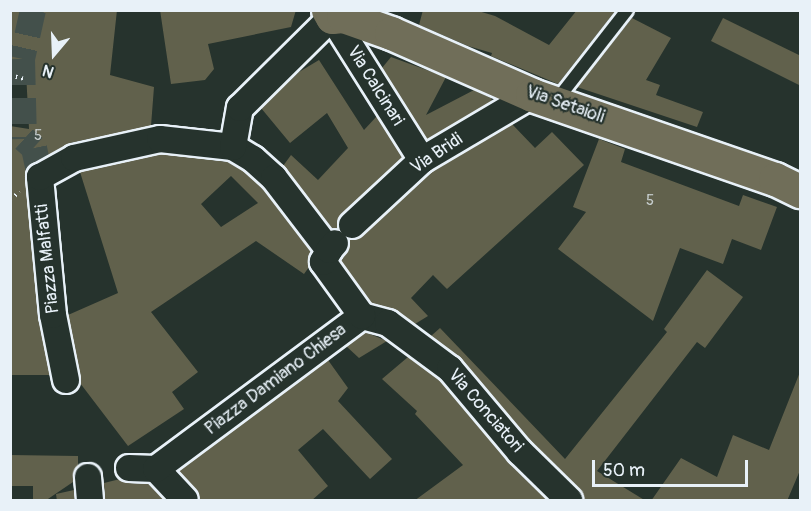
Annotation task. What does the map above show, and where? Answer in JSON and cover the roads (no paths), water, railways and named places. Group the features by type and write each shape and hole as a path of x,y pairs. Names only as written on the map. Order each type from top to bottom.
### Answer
{"main road":[{"name":"Via Setaioli","path":"330,14 343,16 391,33 544,98 775,179 801,191"}],"street":[{"path":"330,14 240,108 233,147 253,159 339,239"},
{"name":"Via Calcinari","path":"330,14 422,160"},
{"name":"Via Bridi","path":"339,239 422,160 544,98"},
{"name":"Piazza Malfatti","path":"66,380 54,315 40,177 74,158 160,139 233,147"},
{"name":"Piazza Damiano Chiesa","path":"160,466 362,316 323,262 339,239"},
{"name":"Via Conciatori","path":"362,316 388,323 450,369 520,452 569,501"},
{"path":"129,468 160,466 184,501"}],"lane":[{"path":"544,98 627,10"}],"tunnel":[{"path":"33,10 22,59 24,139 34,148 40,177"}]}
